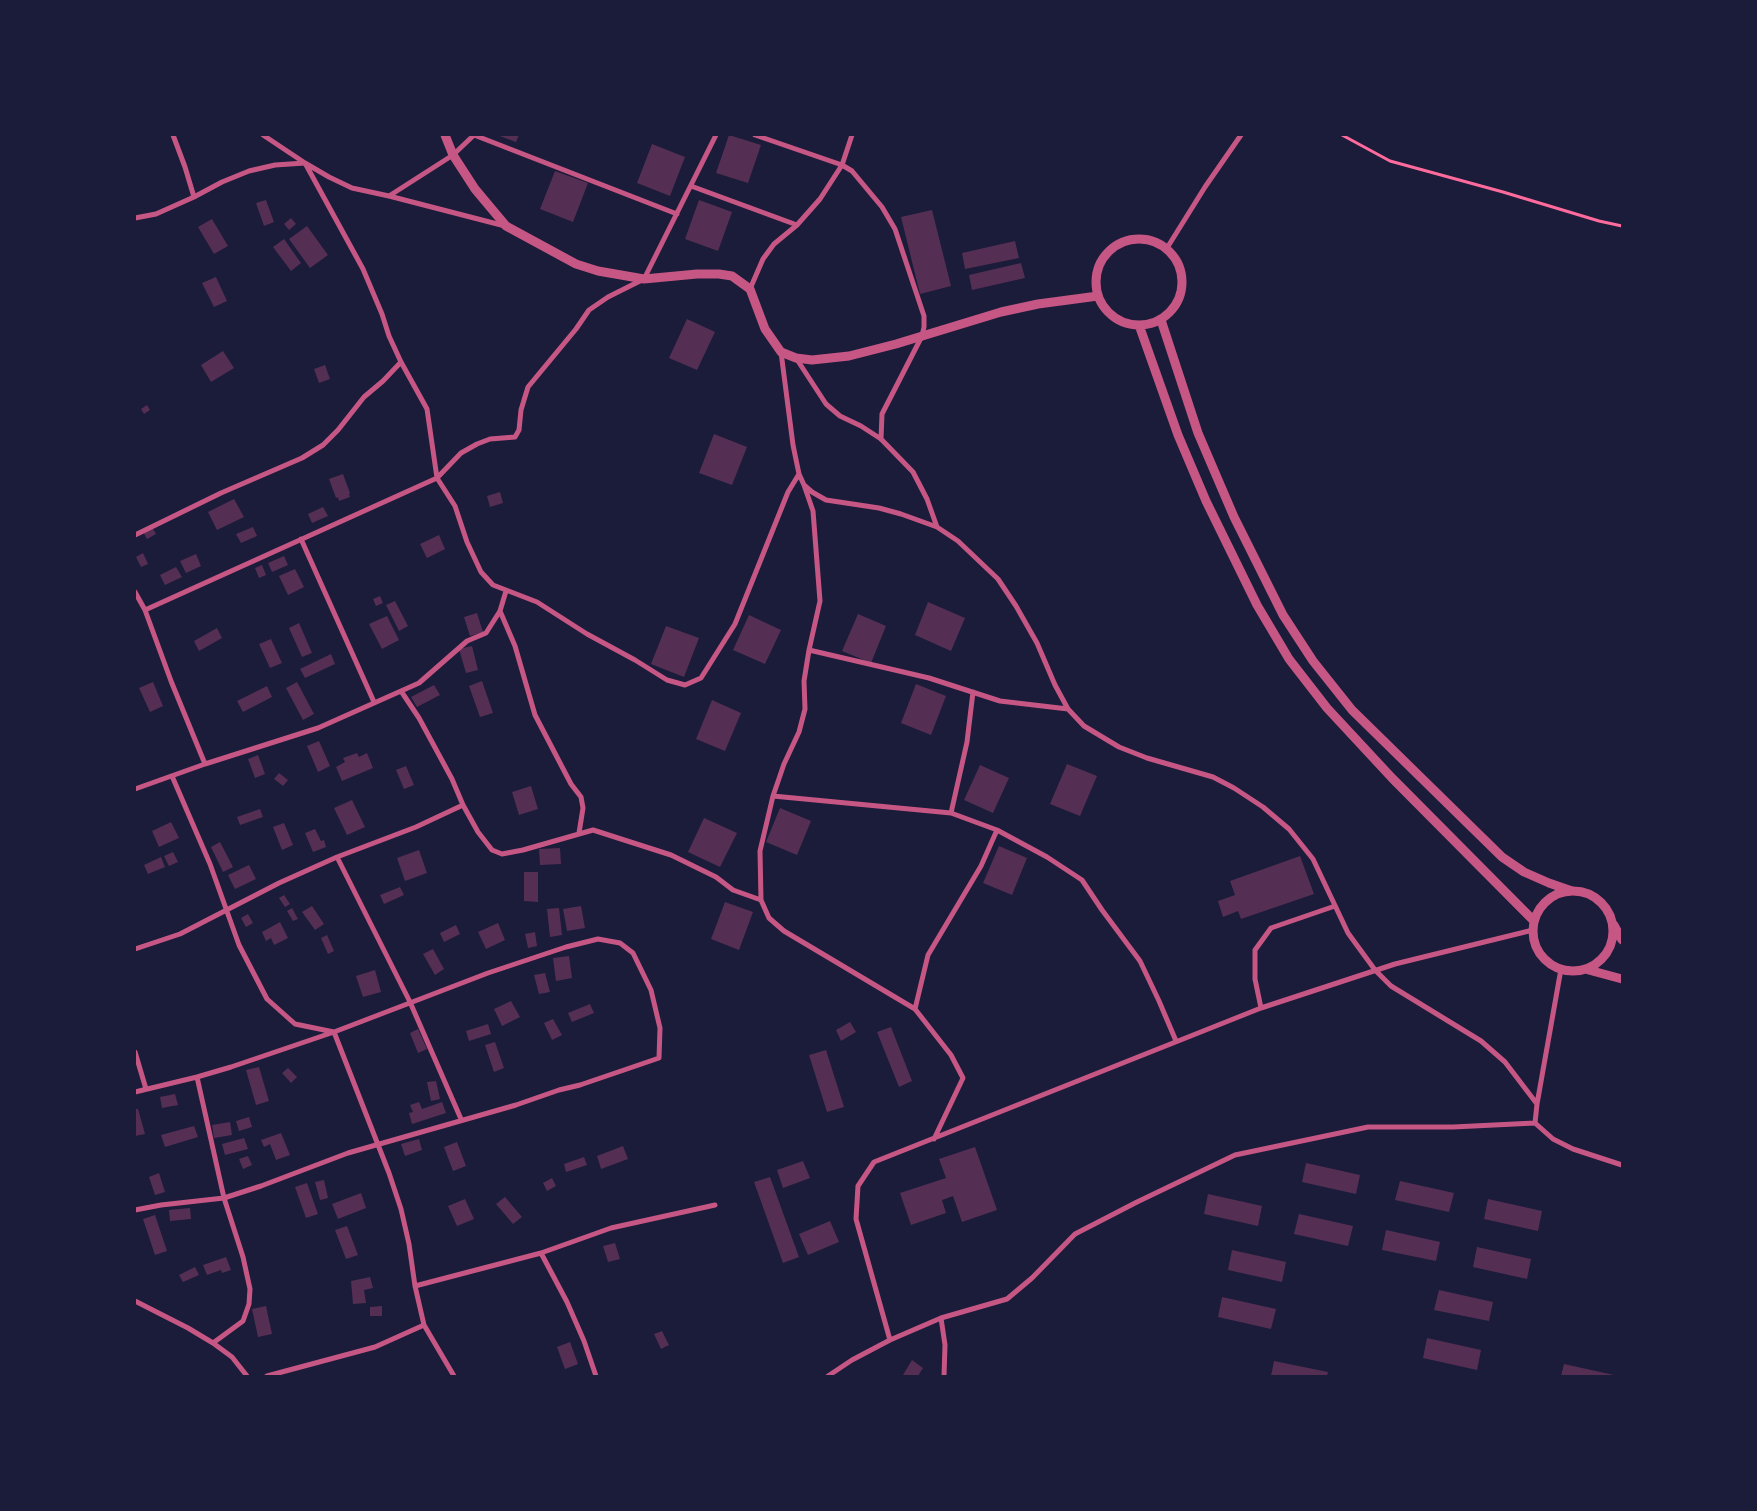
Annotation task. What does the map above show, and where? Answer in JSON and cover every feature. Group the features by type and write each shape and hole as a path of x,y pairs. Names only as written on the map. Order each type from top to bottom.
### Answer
{"street":[{"path":"173,135 194,197"},
{"path":"262,135 329,178 352,188 506,226 576,264 598,271 644,279 719,274 732,276 750,290 765,328 781,352 792,445 799,474 812,511 820,601 804,681 805,709 799,732 784,764 773,796 760,851 762,900 769,918 784,931 915,1009 951,1055 963,1078 934,1139"},
{"path":"445,135 453,155 475,189 506,226"},
{"path":"389,196 453,155 474,135 677,214"},
{"path":"145,610 437,478 461,453 477,444 490,439 515,437 519,430 521,410 528,387 576,329 589,310 608,297 644,279 716,135"},
{"path":"755,135 842,164 852,171 870,191 895,229 924,316 922,336 882,414 881,439"},
{"path":"750,290 763,259 774,244 796,225 820,199 842,164 852,135"},
{"path":"1167,248 1241,135"},
{"path":"135,218 156,214 249,171 305,163"},
{"path":"305,163 363,269 382,314 388,336 427,409 437,478 455,506 467,542 481,572 494,584 506,591 537,602 587,634 667,680 685,685 701,678 735,624 788,492 799,474"},
{"path":"691,186 796,225"},
{"path":"1136,238 1152,240 1167,248 1176,258 1182,272 1183,286 1179,299 1172,311 1161,320 1138,325 1120,321 1106,311 1098,296 1095,281 1098,265 1107,252 1120,242 1136,238"},
{"path":"781,352 796,358 812,360 848,356 1001,312 1038,304 1098,296"},
{"path":"1161,320 1198,433 1234,517 1283,615 1313,661 1352,710 1502,857 1524,872 1572,891 1586,893 1599,900 1608,911 1622,940"},
{"path":"1138,325 1178,435 1206,501 1257,605 1288,659 1327,708 1534,926"},
{"path":"796,358 826,404 840,416 861,426 881,439 913,472 927,499 937,527"},
{"path":"135,535 221,493 302,458 322,445 338,430 364,397 401,362"},
{"path":"804,485 826,500 879,508 900,514 937,527 958,541 998,579 1029,628 1068,709 1084,726 1119,747 1213,778 1234,788 1263,806 1289,829 1313,859 1348,933 1375,970 1391,986 1481,1041 1505,1062 1537,1104"},
{"path":"301,540 374,702"},
{"path":"135,788 318,728 419,683 467,642 486,633 500,611 506,591"},
{"path":"135,592 145,610 171,681 205,764"},
{"path":"500,611 515,646 535,715 571,784 581,797 583,808 579,834"},
{"path":"809,650 929,678 1000,701 1068,709"},
{"path":"401,692 419,718 478,832 492,850 502,854 524,850 593,830 671,855 716,877 733,890 762,900"},
{"path":"951,813 967,742 973,692"},
{"path":"172,776 210,864 239,945 267,999 295,1024 334,1032"},
{"path":"773,796 951,813 998,830 1047,857 1082,880 1140,961 1176,1041"},
{"path":"135,949 180,934 279,883 337,857 416,827 463,805"},
{"path":"915,1009 928,955 981,866 998,830"},
{"path":"337,857 410,1002 461,1119"},
{"path":"1572,891 1555,895 1542,906 1534,926 1535,942 1540,953 1548,962 1561,969 1571,971 1585,969 1598,963 1608,952 1613,939 1613,924"},
{"path":"1262,1008 1255,979 1255,950 1271,928 1335,906"},
{"path":"890,1340 856,1219 858,1186 874,1162 1262,1008 1375,970 1534,926"},
{"path":"135,1092 198,1078 334,1032 542,954 598,939 620,943 634,953 651,990 660,1028 659,1058 524,1102 348,1153 224,1198 135,1210"},
{"path":"1535,1123 1561,969"},
{"path":"1585,969 1622,979"},
{"path":"334,1032 378,1144 401,1209 424,1325 454,1376"},
{"path":"135,1052 146,1089"},
{"path":"198,1078 224,1198 243,1257 250,1289 249,1304 243,1321 213,1343"},
{"path":"828,1376 852,1360 890,1340 941,1318 1007,1299 1032,1278 1075,1234 1235,1155 1368,1127 1453,1127 1535,1123 1553,1139 1573,1149 1622,1165"},
{"path":"415,1286 541,1253 611,1228 715,1205"},
{"path":"541,1253 567,1302 584,1341 596,1376"},
{"path":"135,1301 213,1343 232,1357 248,1376"},
{"path":"941,1318 945,1345 944,1376"},
{"path":"267,1376 374,1346 424,1325"}],"path":[{"path":"1342,135 1390,162 1622,226"}],"building":[{"path":"497,135 519,135 516,142"},
{"path":"729,135 761,145 748,183 716,173"},
{"path":"652,144 685,157 670,196 637,183"},
{"path":"555,171 588,183 573,222 540,209"},
{"path":"266,200 274,222 264,226 256,203"},
{"path":"699,200 732,212 718,251 685,239"},
{"path":"932,210 951,286 920,294 901,217"},
{"path":"291,218 296,224 289,230 284,224"},
{"path":"212,219 228,246 214,254 198,227"},
{"path":"307,226 328,255 310,268 289,239"},
{"path":"284,239 301,263 291,271 273,247"},
{"path":"1015,241 1019,258 965,269 962,253"},
{"path":"1021,263 1025,278 972,290 969,275"},
{"path":"216,277 227,301 214,307 202,283"},
{"path":"687,319 715,332 697,370 669,358"},
{"path":"223,351 234,368 211,382 201,365"},
{"path":"325,365 330,379 319,383 314,369"},
{"path":"147,405 150,410 144,414 141,409"},
{"path":"714,434 747,447 732,485 699,473"},
{"path":"343,474 350,497 339,501 329,479"},
{"path":"500,492 503,503 490,507 487,496"},
{"path":"234,499 244,517 217,530 208,512"},
{"path":"323,507 328,516 312,523 308,514"},
{"path":"152,527 156,534 147,539 143,532"},
{"path":"253,527 257,536 241,543 236,534"},
{"path":"439,535 445,549 427,558 420,544"},
{"path":"143,553 148,564 141,567 136,557"},
{"path":"196,554 201,566 186,573 180,561"},
{"path":"284,556 288,565 272,572 268,563"},
{"path":"262,565 266,575 259,578 255,568"},
{"path":"176,567 182,577 165,585 160,575"},
{"path":"295,569 304,587 288,595 279,576"},
{"path":"380,596 383,603 376,606 373,599"},
{"path":"395,601 408,626 399,631 386,605"},
{"path":"928,602 965,618 951,651 915,635"},
{"path":"477,613 483,632 470,636 464,617"},
{"path":"858,614 886,626 871,663 842,651"},
{"path":"749,615 781,630 765,664 733,650"},
{"path":"387,616 399,640 382,649 369,624"},
{"path":"299,623 312,653 302,657 289,628"},
{"path":"666,626 699,638 684,677 651,664"},
{"path":"217,628 222,638 199,651 194,641"},
{"path":"271,639 282,663 270,668 259,644"},
{"path":"472,646 478,670 466,673 459,649"},
{"path":"331,654 335,664 305,678 300,669"},
{"path":"482,681 493,713 480,717 469,686"},
{"path":"153,682 163,706 150,712 139,688"},
{"path":"297,682 314,714 303,720 286,688"},
{"path":"916,684 946,696 931,735 901,723"},
{"path":"434,685 440,695 417,707 411,697"},
{"path":"267,686 272,697 243,712 237,701"},
{"path":"712,700 741,713 725,751 696,739"},
{"path":"319,741 330,766 318,772 307,746"},
{"path":"357,753 359,757 367,753 373,768 342,781 336,767 345,762 343,758"},
{"path":"258,755 265,774 255,778 248,759"},
{"path":"1067,764 1097,776 1080,816 1050,804"},
{"path":"980,765 1009,778 993,813 964,800"},
{"path":"406,766 414,785 404,789 396,770"},
{"path":"279,773 288,780 283,786 274,779"},
{"path":"531,786 538,809 519,815 512,792"},
{"path":"352,800 365,827 347,835 334,808"},
{"path":"780,808 811,821 797,855 766,842"},
{"path":"260,809 263,817 240,825 237,817"},
{"path":"704,818 737,833 720,867 688,852"},
{"path":"171,822 179,838 159,847 152,831"},
{"path":"284,823 293,845 282,850 273,827"},
{"path":"315,829 321,841 324,840 326,847 313,852 305,833"},
{"path":"220,842 233,867 223,872 211,847"},
{"path":"999,846 1027,858 1012,895 983,883"},
{"path":"560,848 561,864 540,865 539,849"},
{"path":"419,850 427,873 405,881 397,858"},
{"path":"173,852 178,862 169,866 164,856"},
{"path":"1300,856 1314,894 1241,919 1238,911 1223,917 1218,901 1235,895 1230,881"},
{"path":"161,857 165,867 148,874 144,865"},
{"path":"249,865 256,879 235,889 228,875"},
{"path":"524,872 538,872 538,902 524,901"},
{"path":"400,887 404,895 384,904 380,895"},
{"path":"284,895 290,904 285,907 279,898"},
{"path":"725,902 753,912 739,950 711,939"},
{"path":"312,906 324,924 315,930 302,912"},
{"path":"581,906 585,928 567,931 563,909"},
{"path":"292,908 298,919 293,921 287,911"},
{"path":"559,908 562,935 550,937 547,909"},
{"path":"248,914 253,923 246,927 241,918"},
{"path":"280,922 288,938 274,945 271,938 266,941 262,932"},
{"path":"498,923 505,940 486,949 478,932"},
{"path":"456,925 460,934 444,942 440,933"},
{"path":"535,932 537,946 528,948 525,934"},
{"path":"327,935 334,951 328,954 321,938"},
{"path":"433,949 444,969 435,975 423,954"},
{"path":"569,956 572,978 556,981 553,958"},
{"path":"375,970 381,992 363,997 356,976"},
{"path":"545,973 550,992 539,994 534,975"},
{"path":"511,1001 520,1017 502,1026 494,1009"},
{"path":"590,1004 594,1013 572,1022 568,1013"},
{"path":"553,1019 562,1035 552,1040 544,1023"},
{"path":"850,1022 856,1032 841,1041 836,1030"},
{"path":"488,1024 491,1034 469,1041 466,1031"},
{"path":"891,1027 912,1081 899,1087 877,1032"},
{"path":"418,1029 427,1049 418,1053 410,1033"},
{"path":"495,1042 504,1068 494,1072 485,1045"},
{"path":"826,1050 844,1107 827,1112 809,1055"},
{"path":"259,1067 269,1101 256,1105 246,1070"},
{"path":"288,1068 297,1077 291,1083 282,1073"},
{"path":"436,1081 440,1099 431,1101 427,1082"},
{"path":"175,1094 178,1105 162,1108 160,1097"},
{"path":"419,1102 422,1109 442,1102 446,1113 412,1124 409,1113 413,1112 410,1105"},
{"path":"135,1109 138,1109 145,1134 135,1136"},
{"path":"249,1117 252,1127 239,1131 236,1121"},
{"path":"230,1122 232,1135 214,1138 212,1125"},
{"path":"194,1126 198,1137 165,1147 161,1135"},
{"path":"281,1133 290,1155 276,1160 270,1144 264,1147 261,1140"},
{"path":"244,1138 248,1149 225,1155 222,1144"},
{"path":"419,1139 422,1150 405,1156 401,1144"},
{"path":"457,1142 466,1166 453,1171 444,1147"},
{"path":"623,1146 628,1159 601,1169 597,1156"},
{"path":"975,1147 997,1210 962,1222 953,1196 942,1200 946,1213 911,1225 900,1193 946,1178 939,1159"},
{"path":"248,1156 252,1165 243,1169 239,1159"},
{"path":"584,1157 587,1165 566,1172 564,1164"},
{"path":"803,1161 810,1178 783,1188 777,1170"},
{"path":"1306,1163 1360,1175 1356,1194 1302,1182"},
{"path":"159,1173 165,1192 155,1195 149,1177"},
{"path":"770,1177 799,1257 783,1263 754,1182"},
{"path":"552,1178 556,1186 547,1191 543,1183"},
{"path":"324,1180 328,1198 320,1200 315,1182"},
{"path":"1400,1181 1454,1193 1449,1212 1395,1200"},
{"path":"307,1183 318,1214 306,1218 295,1187"},
{"path":"361,1193 366,1208 338,1219 332,1204"},
{"path":"1208,1194 1262,1206 1258,1226 1204,1214"},
{"path":"505,1197 522,1217 513,1224 496,1204"},
{"path":"465,1199 474,1219 457,1226 448,1206"},
{"path":"1488,1199 1542,1211 1538,1231 1484,1219"},
{"path":"190,1208 191,1219 170,1221 169,1210"},
{"path":"1299,1214 1353,1226 1348,1246 1294,1234"},
{"path":"155,1215 167,1251 155,1255 143,1219"},
{"path":"830,1221 839,1242 808,1255 799,1234"},
{"path":"347,1226 358,1255 346,1259 335,1230"},
{"path":"1386,1230 1440,1242 1436,1261 1382,1250"},
{"path":"615,1243 620,1259 608,1262 603,1246"},
{"path":"1477,1247 1531,1259 1527,1279 1473,1267"},
{"path":"1232,1250 1286,1262 1282,1282 1228,1270"},
{"path":"226,1257 231,1270 222,1273 221,1270 207,1275 203,1265"},
{"path":"195,1267 199,1275 183,1282 179,1275"},
{"path":"370,1277 373,1288 364,1290 366,1303 353,1304 351,1281"},
{"path":"1439,1290 1493,1302 1489,1321 1434,1310"},
{"path":"1222,1297 1276,1309 1271,1329 1218,1317"},
{"path":"266,1306 272,1334 258,1337 252,1309"},
{"path":"382,1306 382,1316 370,1316 370,1307"},
{"path":"662,1331 669,1345 661,1349 654,1334"},
{"path":"1427,1338 1481,1350 1477,1370 1423,1358"},
{"path":"570,1342 578,1364 565,1369 557,1347"},
{"path":"912,1360 923,1368 918,1376 903,1375"},
{"path":"1274,1361 1328,1372 1327,1376 1271,1376"},
{"path":"1564,1364 1614,1375 1561,1376"}]}
